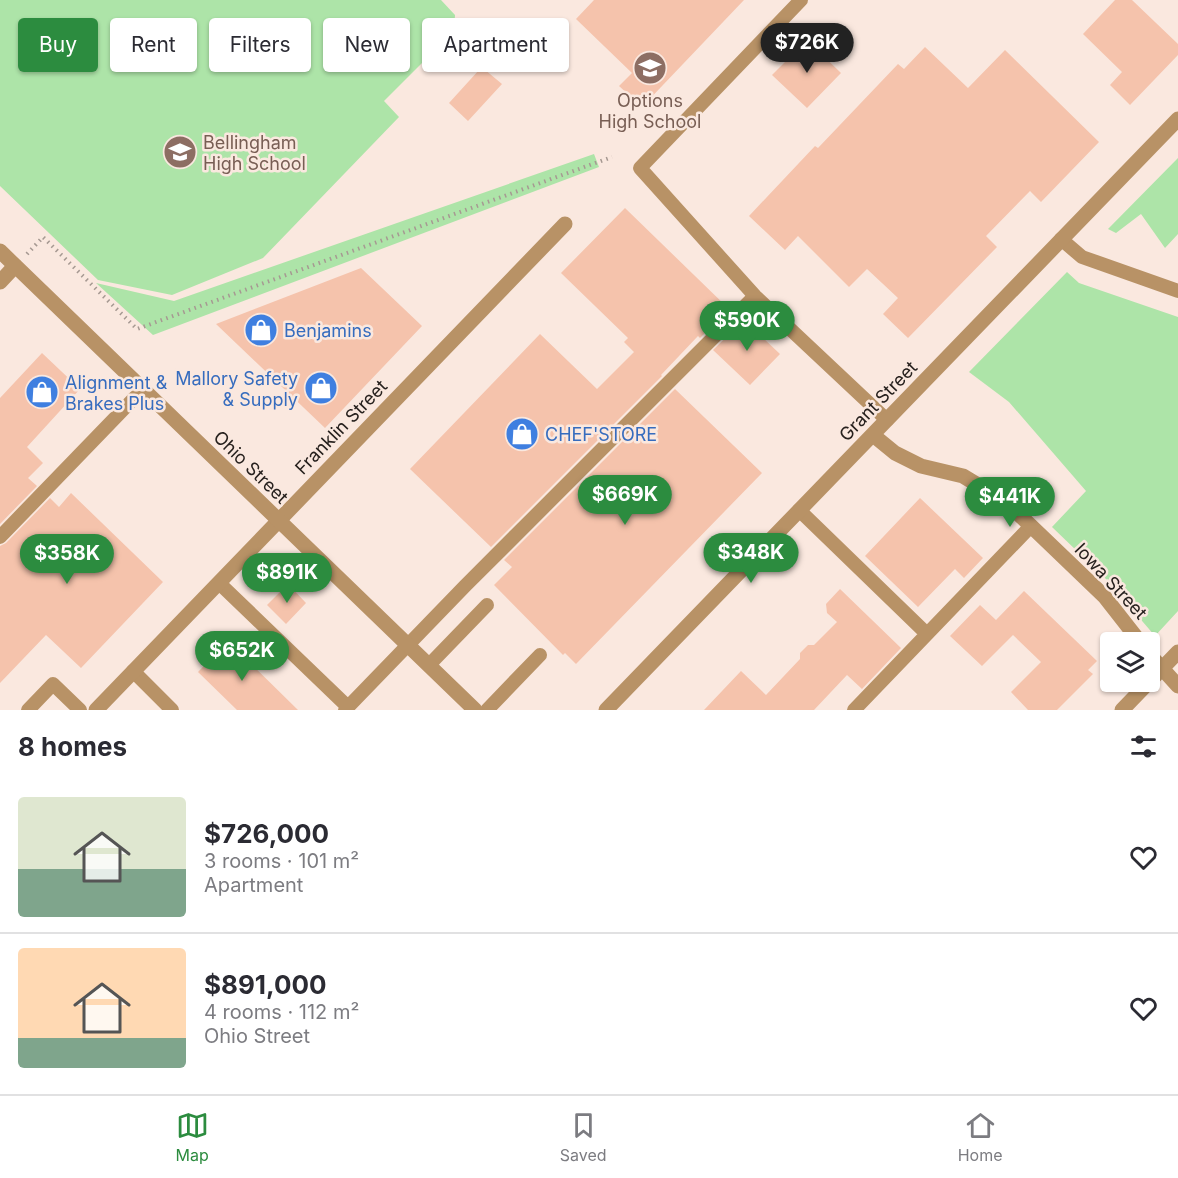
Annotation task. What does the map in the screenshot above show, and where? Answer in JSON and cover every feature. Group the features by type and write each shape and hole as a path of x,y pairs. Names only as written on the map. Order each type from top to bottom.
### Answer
{"street":[{"name":"Grant Street","path":"606,710 1178,119"},
{"name":"Franklin Street","path":"96,710 565,224"},
{"name":"Ohio Street","path":"0,251 429,665 467,707"},
{"path":"0,282 15,266"},
{"name":"Iowa Street","path":"873,435 894,453 921,466 963,476 1006,502 1104,596 1132,632"},
{"path":"1122,710 1178,652"},
{"path":"1161,669 1178,686"}],"lane":[{"path":"801,0 640,168 755,296 887,420"},
{"path":"1061,240 1082,257 1178,291"},
{"path":"219,583 346,708 755,296"},
{"path":"0,537 143,389"},
{"path":"799,510 927,634"},
{"path":"854,710 1031,526"},
{"path":"429,665 487,605"},
{"path":"487,710 540,655"},
{"path":"133,671 172,710"},
{"path":"28,710 53,684 80,710"}],"path":[{"path":"15,266 43,237 137,329 612,157"}],"green space":[{"name":"Bellingham High School","path":"0,0 441,0 455,15 455,18 422,18 422,63 384,101 399,117 263,258 172,295 98,280 0,186"},
{"path":"594,154 599,167 153,335 96,283 174,301"},
{"path":"1178,158 1178,234 1165,248 1141,214 1116,233 1108,229"},
{"path":"1067,272 1079,283 1178,317 1178,611 1159,632 1152,632 1106,579 1052,527 1086,491 1009,402 969,372"}],"building":[{"name":"Options High School","path":"594,0 744,0 642,107 619,86 632,73 576,19"},
{"path":"1115,0 1132,0 1178,44 1178,55 1130,105 1110,85 1122,72 1083,34"},
{"path":"807,40 841,73 807,108 772,75"},
{"path":"925,47 968,88 1005,50 1099,142 1041,202 1030,191 986,236 997,247 908,338 883,314 898,298 867,269 849,287 798,236 785,250 749,216 815,146 818,148 898,64 904,69"},
{"path":"477,72 488,72 502,84 468,121 449,103"},
{"path":"625,208 729,309 700,338 698,336 662,376 491,547 410,469 540,334 597,389 634,352 624,342 628,338 561,273"},
{"path":"361,268 422,326 325,428 216,324"},
{"path":"744,320 780,354 750,385 713,350"},
{"path":"42,353 80,389 27,447 43,463 28,478 37,486 0,524 0,398"},
{"path":"675,389 762,473 576,664 565,653 563,655 494,585 512,567 504,560"},
{"path":"71,493 163,582 81,668 46,635 0,683 0,546 6,543 50,498 59,507"},
{"path":"920,498 983,558 964,578 955,569 918,607 865,556"},
{"path":"288,584 306,603 286,624 267,605"},
{"path":"840,589 901,648 862,689 847,675 814,710 704,710 741,671 766,695 800,659 800,653 808,645 814,645 837,622 827,613 826,604"},
{"path":"1024,591 1097,661 1088,670 1093,674 1057,710 1028,710 1011,692 1041,662 1013,635 982,666 950,636 980,605 996,620"},
{"path":"228,641 298,710 237,710 198,672"}],"place":[{"name":"Options High School","path":"650,68"},
{"name":"Bellingham High School","path":"180,152"},
{"name":"Benjamins","path":"261,330"},
{"name":"Mallory Safety & Supply","path":"321,388"},
{"name":"Alignment & Brakes Plus","path":"42,392"},
{"name":"CHEF'STORE","path":"522,434"}]}
